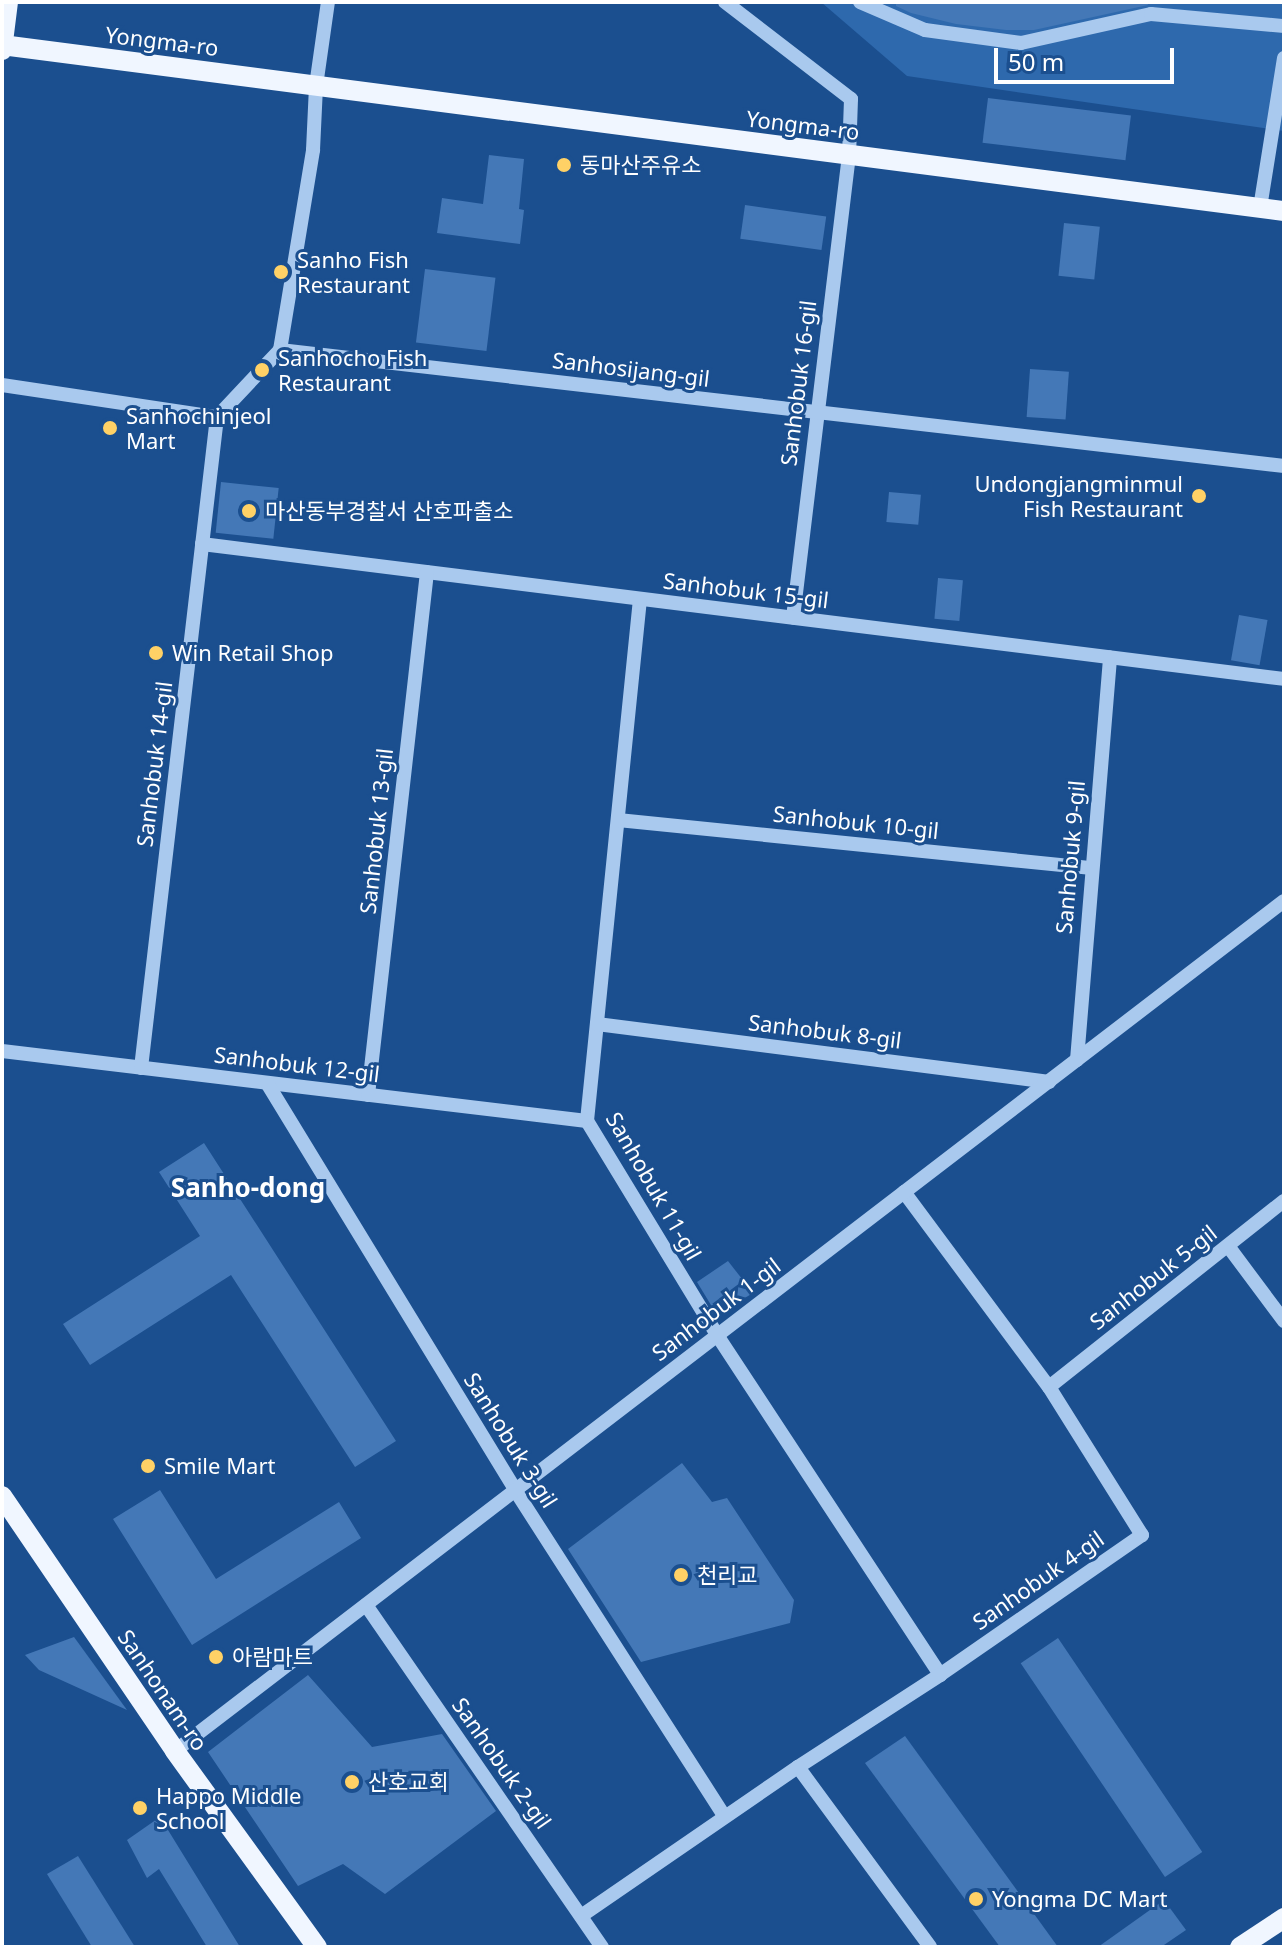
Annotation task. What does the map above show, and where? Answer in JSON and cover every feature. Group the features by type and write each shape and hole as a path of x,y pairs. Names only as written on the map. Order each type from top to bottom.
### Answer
{"main road":[{"path":"2,46 8,2"},
{"name":"Yongma-ro","path":"2,46 1284,211"},
{"name":"Sanhonam-ro","path":"2,1496 175,1751 317,1947"},
{"path":"1240,1947 1284,1918"}],"street":[{"path":"2,385 217,417 280,350 313,150 316,86 328,2"},
{"name":"Sanhobuk 16-gil","path":"725,2 851,99 849,155 793,618"},
{"path":"860,2 925,30 1021,43 1151,14 1284,26"},
{"path":"1260,208 1284,58"},
{"name":"Sanhosijang-gil","path":"280,350 1284,466"},
{"name":"Sanhobuk 14-gil","path":"141,1068 217,417"},
{"name":"Sanhobuk 15-gil","path":"202,544 1284,679"},
{"name":"Sanhobuk 13-gil","path":"368,1095 427,572"},
{"name":"Sanhobuk 11-gil","path":"640,599 587,1121 717,1335 940,1675"},
{"name":"Sanhobuk 9-gil","path":"1077,1060 1090,868 1110,657"},
{"name":"Sanhobuk 10-gil","path":"618,820 1090,868"},
{"name":"Sanhobuk 1-gil","path":"175,1751 1284,901"},
{"name":"Sanhobuk 8-gil","path":"597,1024 1049,1082"},
{"name":"Sanhobuk 12-gil","path":"2,1051 587,1121"},
{"name":"Sanhobuk 3-gil","path":"267,1083 515,1490 724,1816"},
{"name":"Sanhobuk 4-gil","path":"581,1916 1142,1535 1049,1387 904,1192"},
{"name":"Sanhobuk 5-gil","path":"1049,1387 1284,1201"},
{"path":"1228,1246 1284,1321"},
{"name":"Sanhobuk 2-gil","path":"366,1605 602,1947"},
{"path":"798,1767 930,1947"}],"shaded area":[{"path":"821,2 1284,2 1284,131 907,76"}],"building":[{"path":"896,2 1147,2 1148,5 1034,30 1006,30 956,24 911,13 896,6"},
{"path":"988,98 1131,116 1125,160 983,143"},
{"path":"489,155 524,159 519,209 524,210 520,244 437,233 442,198 483,204"},
{"path":"745,205 826,216 821,250 740,239"},
{"path":"1064,223 1100,227 1094,279 1058,276"},
{"path":"425,269 495,278 486,351 416,342"},
{"path":"1030,369 1069,372 1066,420 1027,417"},
{"name":"마산동부경찰서 산호파출소","path":"221,482 279,488 273,539 216,533"},
{"path":"889,492 921,495 918,525 886,522"},
{"path":"938,578 963,580 959,621 934,619"},
{"path":"1239,615 1268,620 1260,665 1231,660"},
{"path":"204,1143 396,1441 355,1467 231,1275 90,1365 63,1324 200,1236 159,1172"},
{"path":"728,1261 753,1293 717,1315 697,1282"},
{"name":"천리교","path":"682,1463 712,1502 727,1498 794,1600 790,1623 641,1662 568,1549"},
{"path":"160,1490 216,1579 339,1502 361,1538 192,1645 113,1519"},
{"path":"74,1637 127,1710 39,1670 25,1655"},
{"path":"1058,1638 1202,1852 1165,1877 1021,1663"},
{"name":"산호교회","path":"308,1675 372,1747 442,1734 496,1811 385,1894 343,1864 298,1886 208,1752"},
{"path":"905,1736 1058,1947 1000,1947 865,1763"},
{"path":"160,1817 240,1947 207,1947 159,1869 147,1878 127,1840"},
{"path":"78,1856 135,1947 92,1947 47,1874"},
{"path":"1164,1900 1186,1930 1161,1947 1098,1947"}],"place":[{"name":"동마산주유소","path":"564,165"},
{"name":"Sanho Fish Restaurant","path":"281,272"},
{"name":"Sanhocho Fish Restaurant","path":"262,370"},
{"name":"Sanhochinjeol Mart","path":"110,428"},
{"name":"Undongjangminmul Fish Restaurant","path":"1199,496"},
{"name":"마산동부경찰서 산호파출소","path":"249,511"},
{"name":"Win Retail Shop","path":"156,653"},
{"name":"Smile Mart","path":"148,1466"},
{"name":"천리교","path":"681,1575"},
{"name":"아람마트","path":"216,1657"},
{"name":"산호교회","path":"352,1782"},
{"name":"Happo Middle School","path":"140,1808"},
{"name":"Yongma DC Mart","path":"976,1899"}],"district":[{"name":"Sanho-dong","path":"248,1188"}]}
